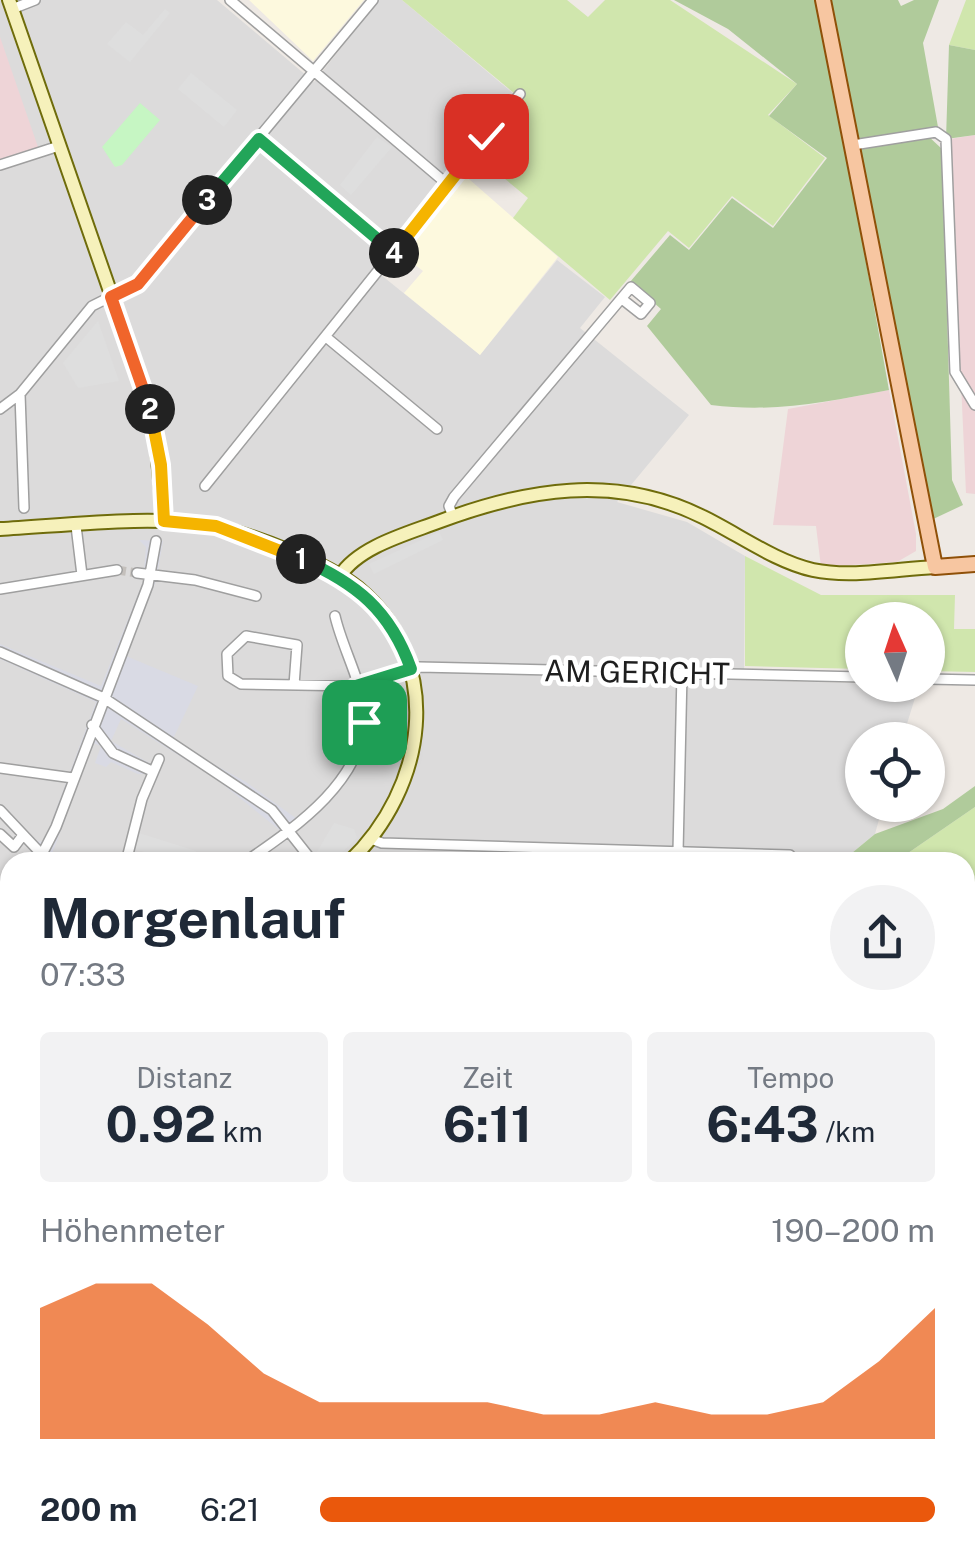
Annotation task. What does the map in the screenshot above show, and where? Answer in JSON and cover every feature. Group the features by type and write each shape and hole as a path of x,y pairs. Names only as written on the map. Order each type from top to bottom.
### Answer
{"main road":[{"path":"823,0 935,567"},
{"path":"11,4 154,418 164,521"},
{"path":"340,576 354,558 452,516 529,492 614,491 690,510 808,569 845,572 975,564"},
{"path":"0,529 164,521 229,530 340,576 371,602 396,636 411,669 418,700 414,753 391,809 359,852"}],"street":[{"path":"11,4 35,0"},
{"path":"230,0 448,184"},
{"path":"0,409 20,394 92,306 138,284 373,0"},
{"path":"205,486 520,94"},
{"path":"854,145 936,132 946,139 956,372 975,404"},
{"path":"259,139 395,253"},
{"path":"0,166 59,146"},
{"path":"452,516 449,506 454,497 622,299"},
{"path":"326,337 437,429"},
{"path":"20,394 24,508"},
{"path":"76,526 82,575"},
{"path":"46,852 70,778 122,654 156,541"},
{"path":"0,589 117,570"},
{"path":"146,575 199,581 256,596"},
{"path":"259,852 312,809 346,771 364,722 334,616"},
{"name":"AM GERICHT","path":"294,685 298,645 246,636 228,654 228,676 241,684 294,685 356,686 411,669 845,677"},
{"path":"0,652 104,698 167,746 272,810 305,852"},
{"path":"371,839 382,843 678,852 682,673"},
{"path":"945,679 975,680"},
{"path":"92,725 113,753 150,770"},
{"path":"129,852 150,770 159,759"},
{"path":"0,768 70,778"},
{"path":"0,810 37,852"},
{"path":"0,834 14,846 23,835"}],"shaded area":[{"path":"0,0 217,0 314,82 379,0 402,0 514,94 375,270 480,355 557,260 605,297 580,328 689,415 617,502 687,522 745,556 744,680 845,683 845,702 914,702 908,722 845,722 845,822 878,822 875,834 853,852 0,852"},
{"path":"249,0 364,0 313,61"},
{"path":"165,9 170,13 130,62 107,44 126,22 143,35"},
{"path":"0,37 38,147 0,159"},
{"path":"191,73 237,110 224,127 178,89"},
{"path":"975,135 975,494 966,493 950,139"},
{"path":"377,137 392,147 351,195 340,185"},
{"path":"462,173 558,257 480,355 404,293 423,271 410,261 407,249"},
{"path":"98,321 119,381 78,388 63,363"},
{"path":"889,390 916,551 897,562 821,567 816,526 773,525 788,409"},
{"path":"439,532 443,540 374,574 369,564"},
{"path":"139,540 163,541 156,581 126,656 198,686 172,741 246,782 297,819 282,832 216,779 121,719 111,741 151,764 146,774 111,762 106,767 95,763 101,746 93,743 53,852 46,852 35,841 44,842 96,702 0,659 0,644 101,686 143,582 146,547"},
{"path":"334,823 354,829 357,838 342,852 317,852"},
{"path":"139,833 196,851 145,852 135,850"}],"green space":[{"path":"402,0 567,0 588,17 605,0 670,0 797,84 768,115 825,158 773,226 732,196 689,248 668,231 610,300 513,218 528,198 476,155 521,99"},
{"path":"674,0 819,0 889,390 779,407 711,405 647,326 661,309 630,282 670,235 689,250 732,198 773,228 827,158 769,116 797,84 728,29"},
{"path":"826,0 898,0 901,6 914,0 939,0 923,43 938,127 856,141"},
{"path":"966,0 975,0 975,50 949,45"},
{"path":"949,45 975,50 975,135 946,139"},
{"path":"140,103 160,120 122,165 115,167 102,147"},
{"path":"927,135 942,149 952,480 963,505 929,521 857,147"},
{"path":"745,556 821,595 955,595 954,629 975,629 975,672 945,671 945,602 845,602 845,669 745,666"},
{"path":"975,786 975,807 910,852 853,852 875,834 908,822 945,822 945,808"},
{"path":"975,807 975,852 910,852"}],"tunnel":[{"path":"117,570 137,573"}],"route":[{"path":"364,722 364,707 356,686 411,669 396,636 358,588 340,576 229,530 164,521 154,418 111,297 138,284 259,139 395,253 486,136"}]}
